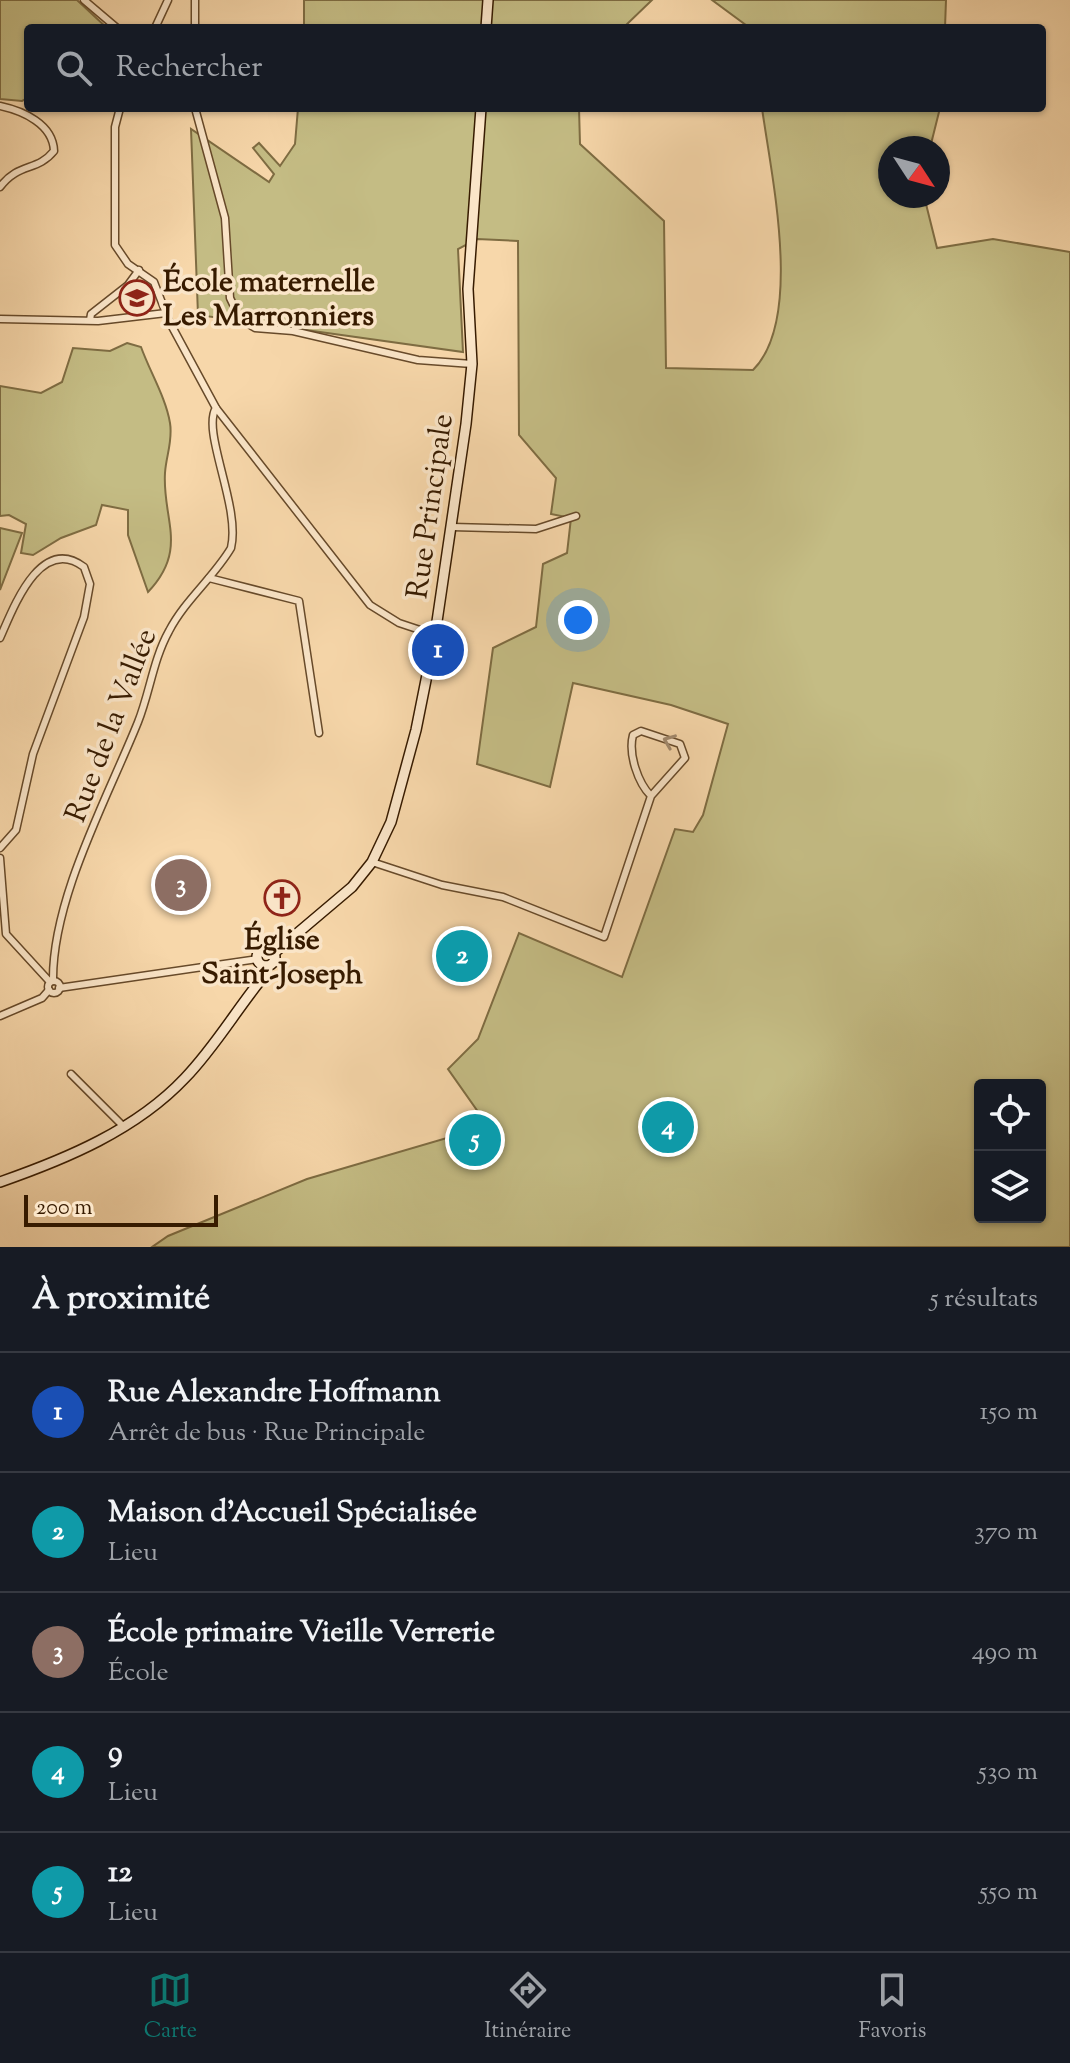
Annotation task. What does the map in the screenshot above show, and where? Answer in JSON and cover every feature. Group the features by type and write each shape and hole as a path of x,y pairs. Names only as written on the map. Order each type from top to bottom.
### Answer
{"street":[{"path":"84,0 112,24"},
{"path":"157,24 168,0"},
{"path":"195,0 195,24"},
{"path":"486,24 488,0"},
{"path":"0,106 24,110"},
{"path":"0,187 14,171 46,160 54,151 48,132 27,112"},
{"path":"119,112 115,127 115,245 128,264 151,277 166,313 216,408 370,605 399,623 435,635"},
{"path":"196,112 228,232 230,298 233,310 247,325 293,331 418,360 472,364"},
{"name":"Rue Principale","path":"274,953 352,887 372,862 384,842 401,790 435,635 472,364 468,289 481,112"},
{"path":"90,320 91,314 128,285 139,270"},
{"path":"0,319 90,320 166,313"},
{"name":"Rue de la Vallée","path":"51,985 57,932 79,863 139,718 154,660 170,628 226,555 235,532 232,506 210,424 216,408"},
{"path":"452,527 536,529 576,516"},
{"path":"0,638 30,577 56,561 69,560 84,567 90,584 84,617 33,754 16,830 0,848"},
{"path":"209,578 299,601 319,733"},
{"path":"372,862 442,885 503,897 604,937 651,796 683,763 684,749 680,744 641,731 633,735 631,742 636,770 651,796"},
{"path":"0,858 6,934 51,985 54,993 59,988 258,959 266,966"},
{"path":"0,1182 59,1162 123,1126 184,1079 260,981 266,966 274,962 274,953 263,949 258,959"},
{"path":"0,1016 42,998 51,985"},
{"path":"71,1074 123,1126"}],"shaded area":[{"path":"0,0 77,0 103,24 24,24 24,100 0,99"},
{"path":"304,0 652,0 627,24 304,24"},
{"path":"712,0 946,0 945,24 745,24"},
{"path":"298,112 579,112 580,144 664,221 666,368 753,370 768,347 777,317 781,282 777,207 763,112 939,112 933,136 878,136 878,208 927,208 937,248 993,239 1070,252 1070,1247 152,1247 168,1236 307,1179 488,1126 448,1069 478,1039 519,933 622,977 675,829 693,832 703,815 728,724 671,705 573,683 550,787 477,764 493,648 536,627 543,564 567,553 571,518 551,514 556,478 519,435 518,241 477,239 458,249 463,352 198,315 191,129 269,182 274,174 253,148 259,143 280,166 295,144"},
{"path":"127,343 141,347 165,404 171,430 165,490 171,548 168,562 148,592 128,535 128,510 102,505 96,525 61,538 33,555 21,553 26,524 9,515 0,516 0,386 41,393 62,382 73,348 110,351"},
{"path":"0,528 22,533 0,590"}],"place":[{"name":"École maternelle Les Marronniers","path":"137,298"},
{"name":"Rue Alexandre Hoffmann","path":"438,650"},
{"name":"École primaire Vieille Verrerie","path":"181,885"},
{"name":"Église Saint-Joseph","path":"282,898"},
{"name":"Maison d'Accueil Spécialisée","path":"462,956"},
{"name":"9","path":"668,1127"},
{"name":"12","path":"475,1140"}]}
